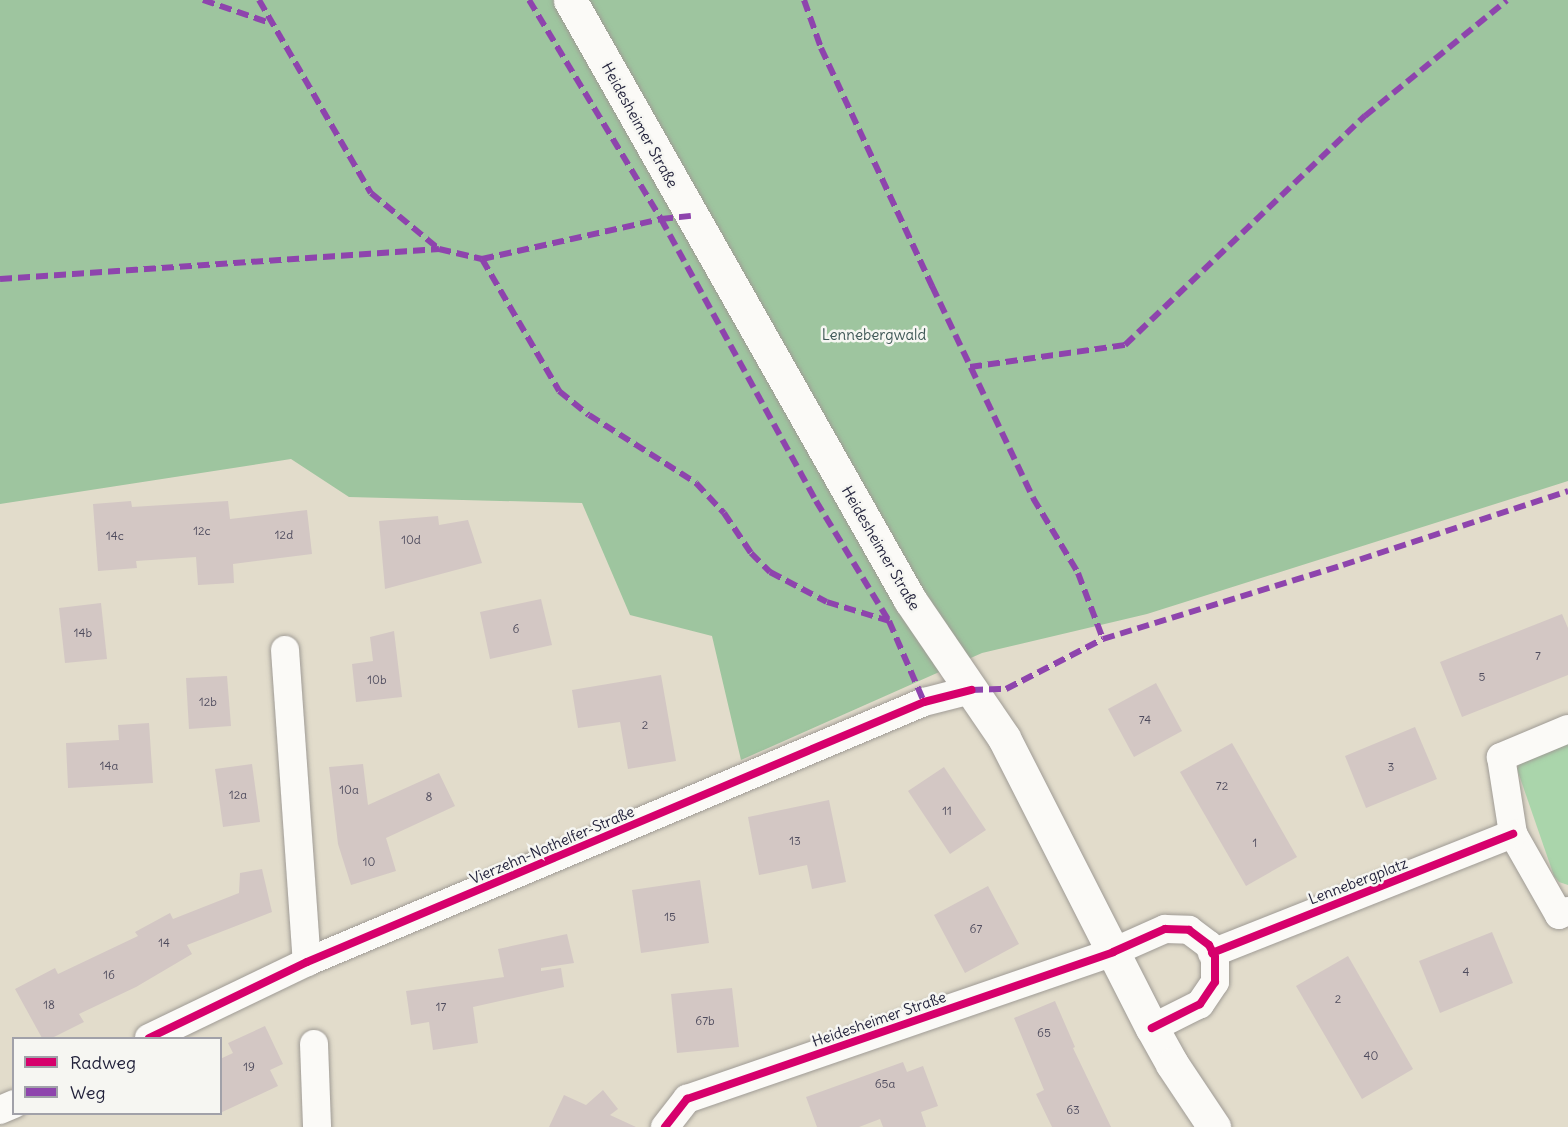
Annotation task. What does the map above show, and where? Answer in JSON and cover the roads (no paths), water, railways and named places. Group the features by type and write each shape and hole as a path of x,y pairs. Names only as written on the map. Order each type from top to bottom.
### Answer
{"main road":[{"name":"Heidesheimer Straße","path":"570,0 895,574 951,664 988,712 1028,781 1113,952"},
{"path":"1113,952 1172,1065 1214,1127"}],"street":[{"path":"285,650 307,962"},
{"name":"Vierzehn-Nothelfer-Straße","path":"151,1037 307,962 924,702 971,690"},
{"path":"1568,729 1502,757 1513,834 1559,915 1568,911"},
{"name":"Lennebergplatz","path":"1212,953 1513,834"},
{"path":"1113,952 1154,933 1177,928 1200,936 1212,953 1217,969 1215,982 1209,994 1200,1004 1152,1028"},
{"name":"Heidesheimer Straße","path":"665,1127 687,1099 1113,952"},
{"path":"314,1044 317,1127"}],"park label":[{"name":"Lennebergwald","path":"874,335"}]}
